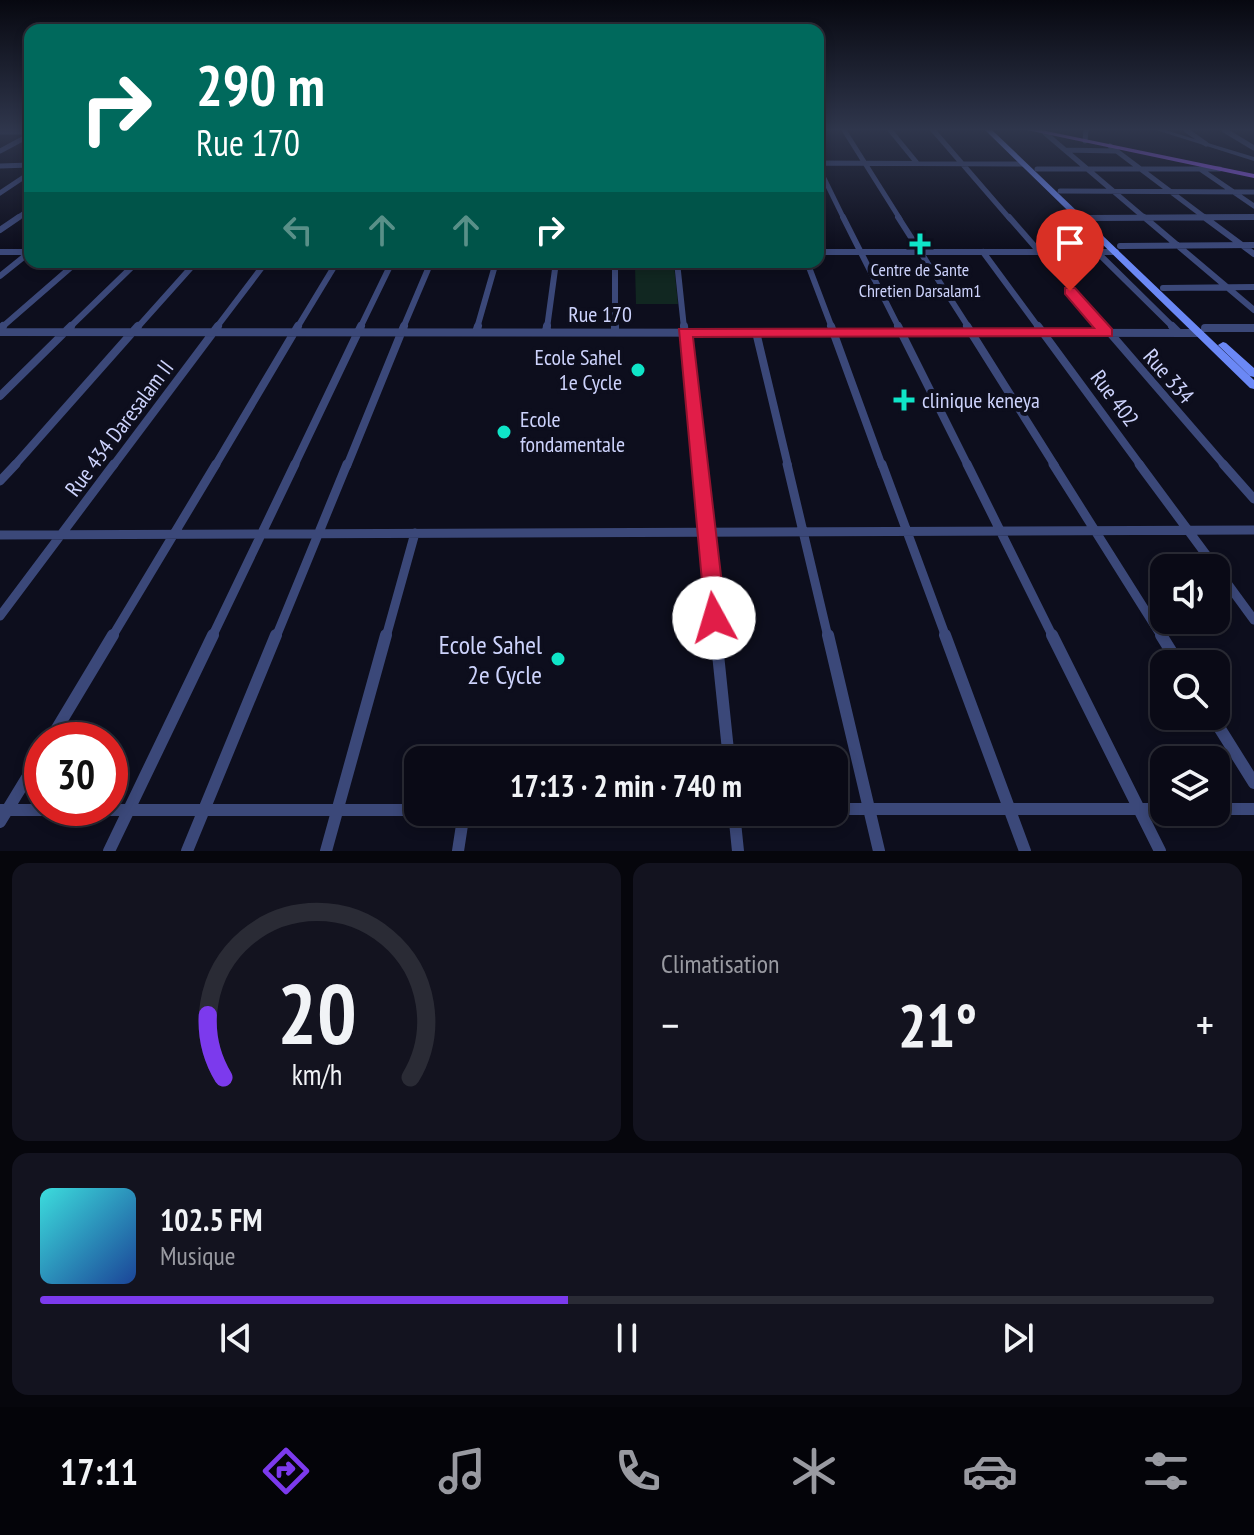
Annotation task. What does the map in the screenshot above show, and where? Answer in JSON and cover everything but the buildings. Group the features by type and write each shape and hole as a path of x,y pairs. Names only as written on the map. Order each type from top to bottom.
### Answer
{"main road":[{"path":"1029,170 1163,288 1254,386"},
{"path":"1038,170 1202,330 1254,374"},
{"path":"1223,170 1254,176"}],"street":[{"path":"868,170 1170,650"},
{"name":"Rue 334","path":"965,170 1254,499"},
{"path":"1088,170 1254,310"},
{"path":"1141,170 1254,254"},
{"path":"1200,170 1254,206"},
{"path":"824,176 1160,851"},
{"path":"2,191 24,177"},
{"path":"1060,191 1254,192"},
{"path":"0,230 24,213"},
{"path":"1089,218 1254,217"},
{"path":"824,252 1098,253 1118,249 1254,245"},
{"path":"0,252 24,252"},
{"name":"Rue 402","path":"983,252 1205,554"},
{"path":"1098,253 1178,332"},
{"path":"0,276 24,257"},
{"path":"0,330 70,268"},
{"path":"0,396 131,268"},
{"path":"0,481 191,268"},
{"name":"Rue 434 Daresalam II","path":"0,616 261,268"},
{"path":"61,722 333,268"},
{"path":"109,851 389,268"},
{"path":"187,851 429,268"},
{"path":"476,332 494,268"},
{"path":"546,332 555,268"},
{"path":"615,268 615,332"},
{"path":"678,268 728,746"},
{"path":"809,268 1025,851"},
{"path":"1163,288 1254,287"},
{"name":"Rue 170","path":"0,330 1178,332 1254,328"},
{"path":"756,332 879,851"},
{"path":"0,535 1254,530"},
{"path":"326,851 415,533"},
{"name":"Rue 402","path":"1230,587 1254,620"},
{"path":"1221,730 1254,783"},
{"path":"2,814 24,780"},
{"path":"848,809 1150,809"},
{"path":"1230,809 1254,809"},
{"path":"2,814 129,810 404,810"},
{"path":"458,851 462,826"},
{"path":"735,826 738,851"}],"green space":[{"path":"635,268 674,268 678,304 636,304"}],"place":[{"name":"Centre de Sante Chretien Darsalam1","path":"920,244"},
{"name":"Ecole Sahel 1e Cycle","path":"638,370"},
{"name":"clinique keneya","path":"904,400"},
{"name":"Ecole fondamentale","path":"504,432"},
{"name":"Ecole Sahel 2e Cycle","path":"558,659"}],"route":[{"path":"714,618 684,332 1107,332 1070,291"}]}
